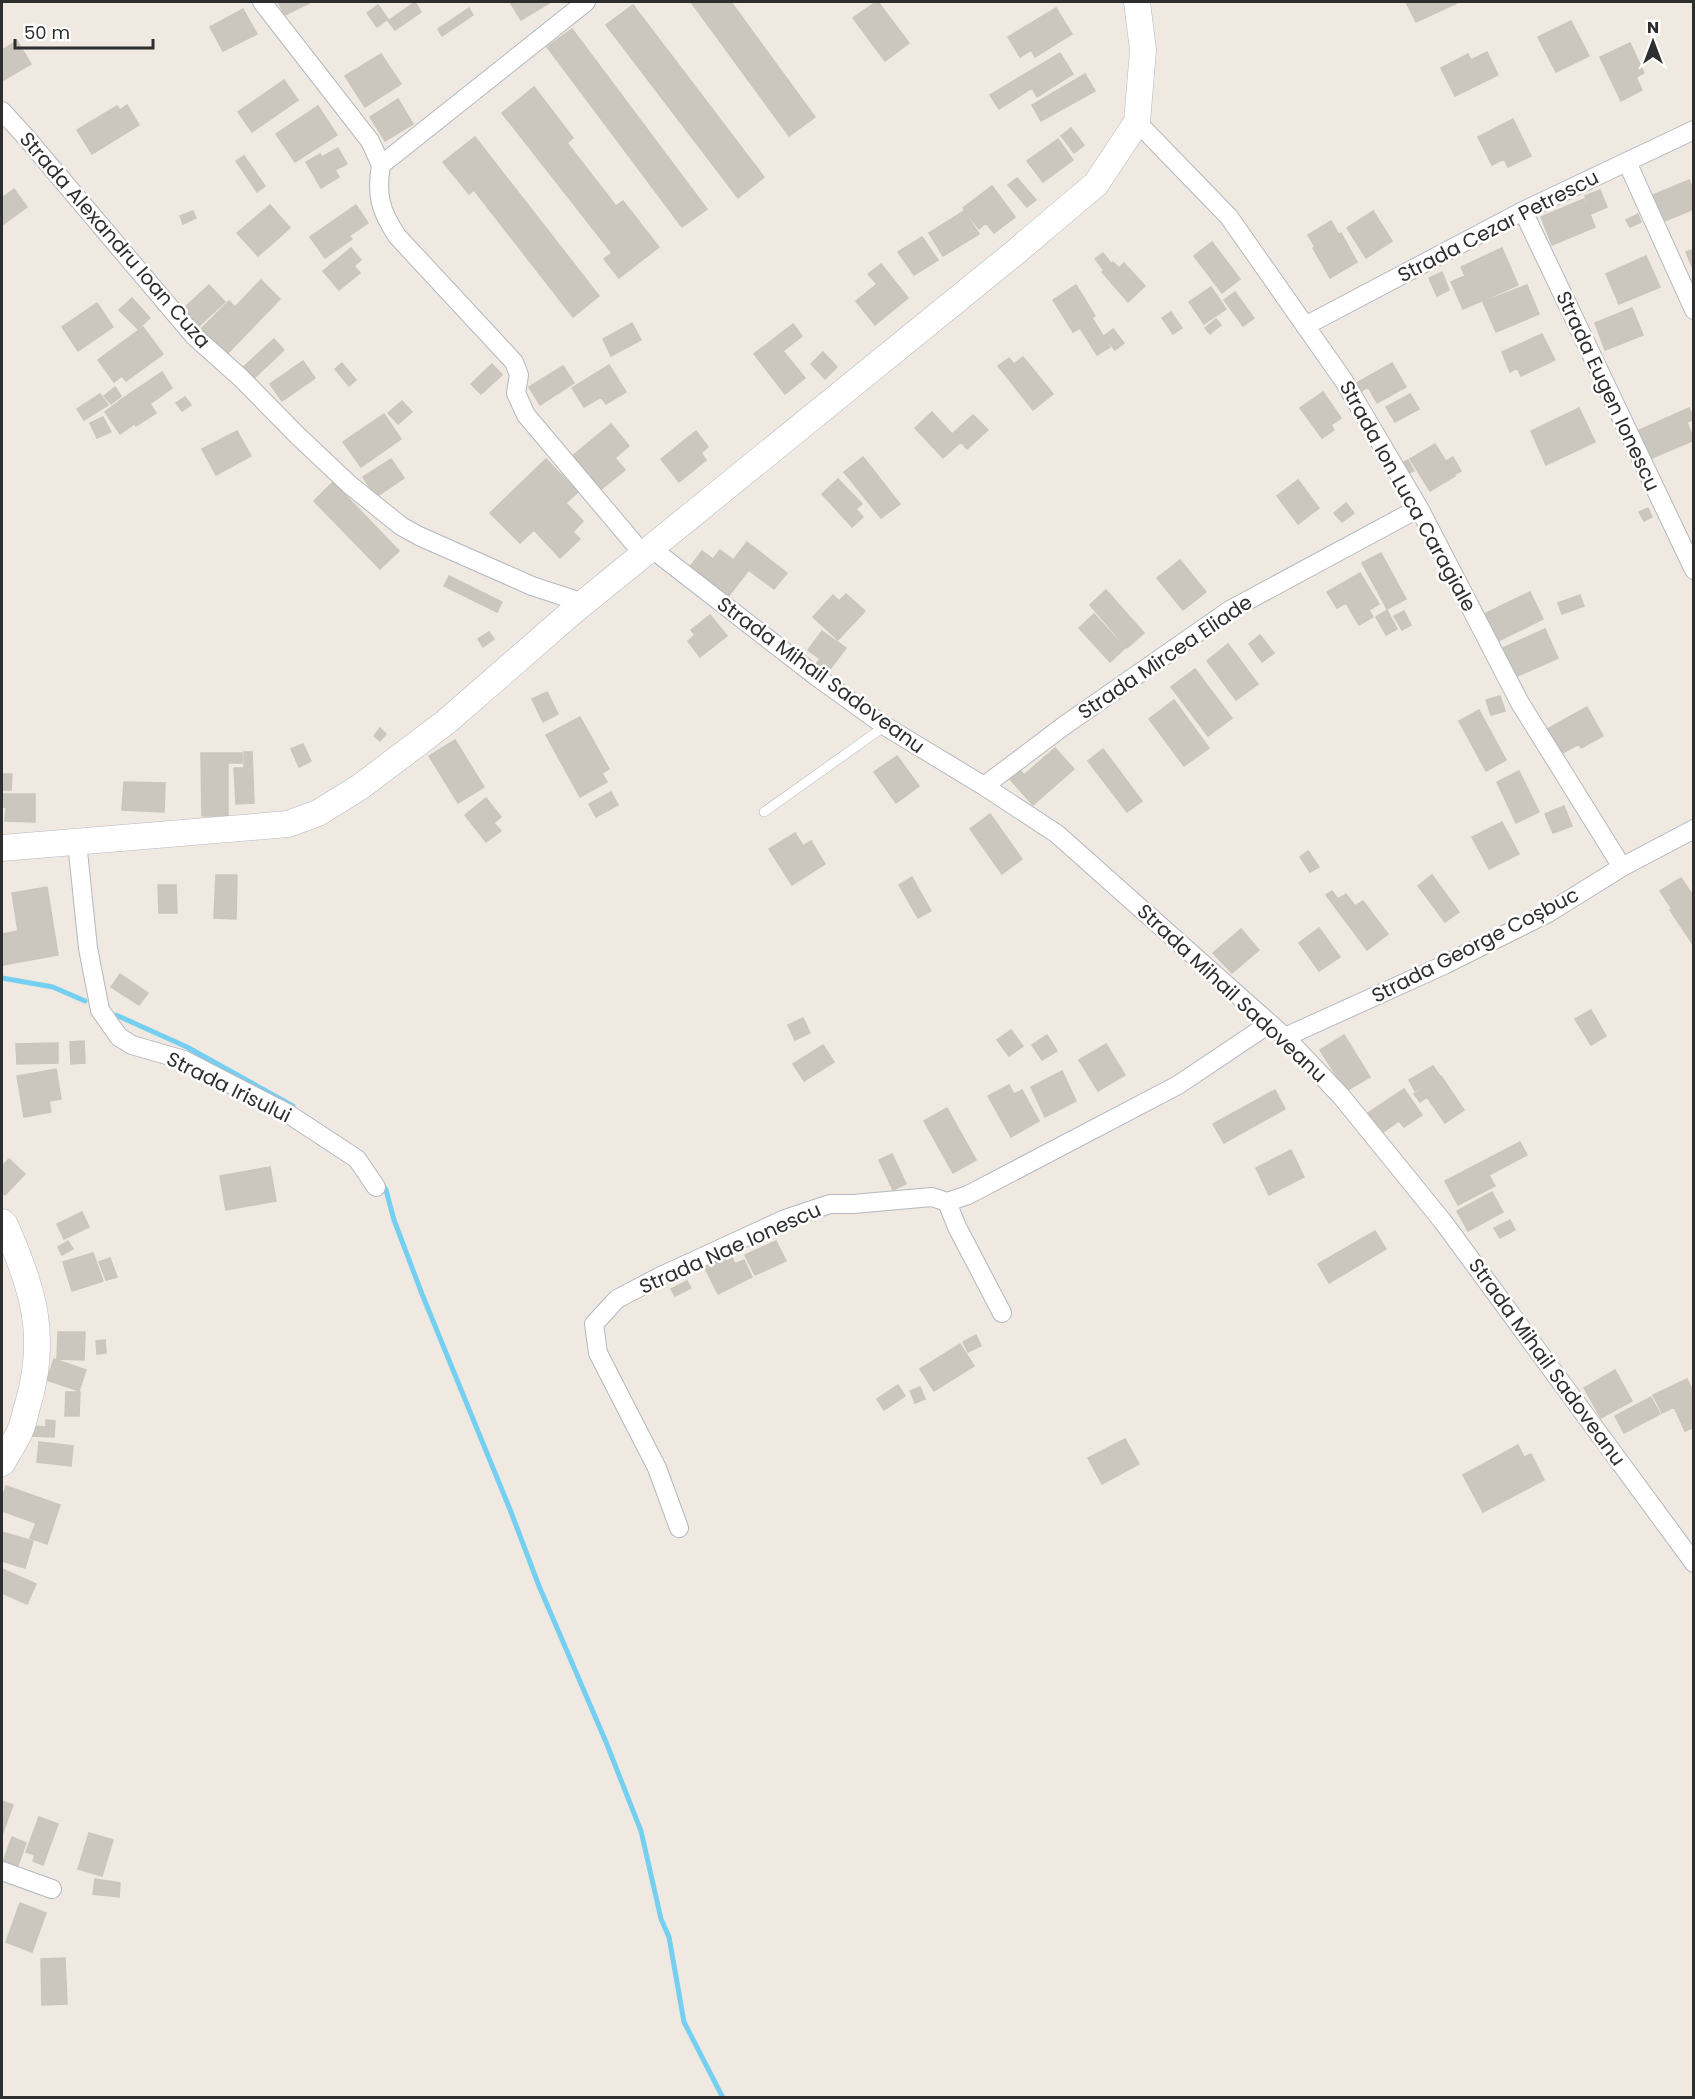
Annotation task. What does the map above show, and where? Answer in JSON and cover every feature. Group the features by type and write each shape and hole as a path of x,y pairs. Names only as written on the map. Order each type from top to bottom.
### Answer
{"main road":[{"path":"2,848 288,824 318,813 360,787 446,722 584,603 1096,184 1137,122 1143,50 1137,2"},
{"path":"2,1222 23,1265 34,1302 38,1343 35,1380 20,1430 2,1463"}],"street":[{"path":"262,2 364,133 377,153 381,165 586,2"},
{"name":"Strada Alexandru Ioan Cuza","path":"2,111 194,336 241,378 350,485 401,526 419,536 532,586 584,603"},
{"name":"Strada Ion Luca Caragiale","path":"1137,122 1229,217 1344,381 1419,508 1520,703 1622,867"},
{"name":"Strada Cezar Petrescu","path":"1305,327 1523,211 1694,129"},
{"path":"1627,162 1694,310"},
{"name":"Strada Mihail Sadoveanu","path":"381,165 379,179 381,208 397,236 514,362 519,375 516,393 526,415 647,551 885,726 984,786 1057,834 1285,1037 1341,1096 1444,1223 1694,1563"},
{"name":"Strada Eugen Ionescu","path":"1523,211 1694,570"},
{"name":"Strada Mircea Eliade","path":"984,786 1065,725 1230,610 1419,508"},
{"name":"Strada George Coșbuc","path":"1285,1037 1548,913 1622,867 1694,829"},
{"name":"Strada Irisului","path":"76,842 88,948 100,1010 119,1037 132,1045 184,1060 287,1113 357,1159 376,1187"},
{"name":"Strada Nae Ionescu","path":"679,1528 657,1468 598,1353 594,1324 617,1299 661,1276 785,1220 830,1204 932,1197 947,1202 968,1195 1178,1085 1269,1024"},
{"path":"947,1202 957,1227 1002,1313"},
{"path":"2,1871 52,1889"}],"lane":[{"path":"764,812 885,726"}],"building":[{"path":"278,2 311,2 285,15"},
{"path":"415,2 421,12 395,30 388,21"},
{"path":"510,2 551,2 521,20"},
{"path":"691,2 731,2 815,117 789,136"},
{"path":"876,2 909,43 885,61 853,18"},
{"path":"1406,2 1459,2 1416,22"},
{"path":"378,5 388,19 377,27 367,13"},
{"path":"633,5 764,177 738,198 606,25"},
{"path":"469,8 473,15 442,36 438,29"},
{"path":"1056,8 1072,34 1035,57 1031,50 1020,57 1008,37"},
{"path":"243,9 257,34 223,51 210,27"},
{"path":"1571,21 1589,56 1556,72 1538,37"},
{"path":"572,29 707,209 682,227 547,47"},
{"path":"17,41 31,64 2,81 2,50"},
{"path":"1630,43 1644,73 1636,77 1642,90 1621,101 1600,57"},
{"path":"1487,52 1498,75 1455,96 1441,68 1468,54 1471,60"},
{"path":"1060,53 1073,74 1037,97 1032,88 999,109 990,95"},
{"path":"381,54 401,84 365,107 345,76"},
{"path":"1085,74 1095,91 1041,121 1032,105"},
{"path":"284,80 298,100 252,132 238,112"},
{"path":"534,87 573,138 567,143 616,206 623,201 659,247 619,278 604,259 612,253 502,113"},
{"path":"398,99 413,124 385,141 370,117"},
{"path":"127,105 139,125 92,154 77,130 117,106 120,110"},
{"path":"318,106 337,135 295,162 276,134"},
{"path":"1513,119 1531,156 1508,167 1504,159 1492,165 1478,137"},
{"path":"1071,128 1084,145 1074,153 1061,136"},
{"path":"475,137 599,296 573,317 474,190 469,194 443,162"},
{"path":"1058,139 1073,160 1043,182 1027,161"},
{"path":"338,148 347,164 335,170 339,177 321,188 306,162 320,154 322,157"},
{"path":"244,156 265,186 257,192 236,161"},
{"path":"1017,178 1036,200 1027,207 1008,185"},
{"path":"1689,180 1694,191 1694,209 1662,222 1651,196"},
{"path":"992,186 1015,217 994,233 986,223 979,229 963,208"},
{"path":"14,189 27,207 2,225 2,198"},
{"path":"1600,190 1607,207 1591,214 1585,196"},
{"path":"1584,199 1595,227 1552,245 1541,217"},
{"path":"270,205 290,228 258,256 237,233"},
{"path":"356,205 368,223 349,236 352,239 325,258 310,237"},
{"path":"193,211 196,218 183,224 180,216"},
{"path":"964,211 979,234 943,256 929,233"},
{"path":"1373,211 1392,241 1366,258 1347,228"},
{"path":"1638,214 1641,222 1630,227 1626,220"},
{"path":"1331,221 1338,233 1315,247 1308,235"},
{"path":"1341,233 1357,262 1330,278 1313,248"},
{"path":"922,237 938,260 914,275 898,252"},
{"path":"1212,242 1240,279 1222,293 1194,256"},
{"path":"351,248 361,260 354,266 360,273 339,290 323,271"},
{"path":"1502,248 1518,285 1463,309 1451,282 1465,276 1461,267"},
{"path":"1694,249 1694,271 1686,252"},
{"path":"1103,253 1111,263 1103,269 1095,259"},
{"path":"1646,256 1660,287 1619,304 1606,274"},
{"path":"1113,262 1119,268 1124,263 1145,286 1128,302 1102,272"},
{"path":"881,264 908,298 875,325 856,301 877,284 868,274"},
{"path":"1442,272 1449,290 1437,296 1429,278"},
{"path":"261,280 280,299 225,356 199,331 229,301 235,307"},
{"path":"209,285 225,302 199,326 183,309"},
{"path":"1076,285 1095,316 1092,318 1110,347 1097,355 1080,328 1073,332 1053,300"},
{"path":"1527,285 1539,314 1496,332 1483,302"},
{"path":"1211,287 1226,309 1204,324 1189,302"},
{"path":"1235,292 1254,318 1243,326 1224,300"},
{"path":"132,298 150,318 138,329 119,310"},
{"path":"97,303 113,327 78,351 62,327"},
{"path":"1632,308 1643,335 1605,350 1595,323"},
{"path":"1171,312 1182,328 1173,334 1162,318"},
{"path":"1216,319 1221,325 1210,334 1205,328"},
{"path":"632,323 641,340 611,356 603,339"},
{"path":"793,324 802,336 783,351 805,378 785,394 754,354"},
{"path":"143,327 163,354 126,381 122,376 114,382 98,360"},
{"path":"1113,329 1124,343 1115,350 1104,336"},
{"path":"1542,334 1555,360 1521,376 1517,368 1510,372 1502,352"},
{"path":"274,339 284,350 250,382 239,371"},
{"path":"823,352 837,367 825,379 811,364"},
{"path":"1023,357 1053,394 1033,410 998,366 1009,358 1014,364"},
{"path":"303,361 315,378 282,401 270,384"},
{"path":"342,363 356,380 349,386 335,369"},
{"path":"1392,363 1406,387 1377,403 1368,387 1358,393 1353,385"},
{"path":"492,364 502,375 481,394 471,384"},
{"path":"609,365 626,392 606,404 601,397 584,407 572,388"},
{"path":"563,366 574,383 540,405 529,387"},
{"path":"162,372 172,388 150,404 156,413 136,426 119,401"},
{"path":"115,387 121,396 111,404 104,396"},
{"path":"1323,392 1341,418 1331,425 1334,430 1322,438 1300,408"},
{"path":"100,394 108,405 84,420 77,409"},
{"path":"1410,394 1419,409 1395,422 1386,407"},
{"path":"185,397 191,405 182,411 176,403"},
{"path":"402,401 412,412 398,424 388,413"},
{"path":"118,402 134,424 120,434 105,412"},
{"path":"1579,408 1595,442 1546,465 1531,431"},
{"path":"1689,408 1694,419 1687,422 1694,440 1645,461 1633,433"},
{"path":"932,412 952,434 973,415 988,430 967,449 961,442 943,458 915,428"},
{"path":"384,414 401,439 361,467 343,442"},
{"path":"103,417 111,432 97,438 90,423"},
{"path":"611,424 629,446 615,458 625,470 599,491 571,457"},
{"path":"237,431 251,456 216,475 202,449"},
{"path":"696,431 708,447 701,453 706,460 679,482 661,459"},
{"path":"1435,444 1455,476 1430,491 1410,459"},
{"path":"863,457 900,504 881,518 844,472"},
{"path":"1453,457 1461,471 1454,475 1446,461"},
{"path":"391,459 404,478 376,497 363,477"},
{"path":"546,459 578,492 566,503 583,521 573,532 580,539 560,558 534,530 520,543 490,513"},
{"path":"1408,460 1414,471 1407,474 1402,463"},
{"path":"838,479 862,504 856,509 863,517 852,527 822,494"},
{"path":"1298,480 1319,508 1298,524 1277,496"},
{"path":"333,482 399,551 380,569 314,501"},
{"path":"1346,503 1354,513 1342,522 1334,513"},
{"path":"1648,508 1652,517 1644,521 1639,512"},
{"path":"747,542 787,573 774,589 734,559"},
{"path":"720,550 748,571 728,597 689,568 702,551 713,559"},
{"path":"1381,553 1406,599 1387,609 1362,563"},
{"path":"1180,560 1206,592 1183,610 1157,578"},
{"path":"1360,573 1379,604 1369,610 1373,617 1359,625 1346,603 1337,608 1327,592"},
{"path":"449,576 502,602 497,612 444,586"},
{"path":"1106,590 1144,633 1127,648 1090,605"},
{"path":"1530,592 1543,619 1496,642 1482,615"},
{"path":"846,594 865,611 838,640 813,617 833,595 839,601"},
{"path":"1580,595 1584,606 1562,614 1558,603"},
{"path":"1387,610 1397,629 1386,635 1376,617"},
{"path":"1404,611 1411,625 1402,630 1394,616"},
{"path":"1094,614 1125,648 1110,662 1079,628"},
{"path":"710,615 727,636 700,657 688,641 695,635 691,630"},
{"path":"1545,629 1558,658 1513,678 1501,649"},
{"path":"822,631 846,648 825,676 814,667 820,659 808,650"},
{"path":"489,632 494,639 483,647 478,639"},
{"path":"1260,635 1274,653 1262,662 1249,644"},
{"path":"1228,644 1258,684 1236,700 1207,661"},
{"path":"1195,669 1232,718 1208,736 1171,687"},
{"path":"547,692 558,714 543,722 532,699"},
{"path":"1500,696 1505,711 1491,715 1486,700"},
{"path":"1174,700 1209,748 1184,766 1149,719"},
{"path":"1587,707 1603,736 1581,748 1579,744 1561,754 1547,729"},
{"path":"1479,710 1506,760 1486,771 1459,721"},
{"path":"580,717 609,769 602,773 607,782 580,797 546,735"},
{"path":"380,728 386,734 380,741 374,736"},
{"path":"455,740 484,787 458,803 429,756"},
{"path":"303,744 311,761 299,767 291,749"},
{"path":"1055,748 1074,769 1033,805 1009,778 1019,769 1024,775"},
{"path":"1103,749 1142,801 1127,812 1088,761"},
{"path":"244,752 252,752 254,803 236,804 234,768 244,768"},
{"path":"201,753 242,753 242,763 228,763 228,816 202,816"},
{"path":"897,756 919,786 896,803 874,772"},
{"path":"1519,771 1539,812 1516,823 1497,782"},
{"path":"2,774 12,774 11,790 2,790"},
{"path":"124,782 165,783 164,812 122,810"},
{"path":"611,792 618,805 596,817 589,804"},
{"path":"2,794 35,794 35,822 5,821 6,807 2,807"},
{"path":"486,798 501,817 494,823 501,831 486,842 465,815"},
{"path":"1564,806 1572,826 1553,833 1545,814"},
{"path":"990,814 1022,859 1002,874 970,829"},
{"path":"1502,822 1519,854 1489,869 1472,837"},
{"path":"795,833 803,846 811,841 825,864 792,885 769,849"},
{"path":"1308,851 1319,867 1310,872 1300,857"},
{"path":"216,875 237,875 236,919 214,918"},
{"path":"1432,875 1459,912 1445,922 1418,886"},
{"path":"912,877 931,911 918,918 899,885"},
{"path":"1681,878 1694,897 1694,946 1660,891"},
{"path":"158,885 176,885 177,913 159,913"},
{"path":"47,887 58,955 2,965 2,934 18,931 12,893"},
{"path":"1332,891 1338,899 1346,894 1355,906 1363,901 1388,934 1367,950 1326,895"},
{"path":"1319,928 1340,957 1319,971 1299,943"},
{"path":"1241,929 1259,950 1232,973 1213,953"},
{"path":"120,974 148,993 139,1005 111,987"},
{"path":"1591,1010 1606,1036 1591,1045 1575,1019"},
{"path":"803,1018 810,1033 795,1040 788,1025"},
{"path":"1011,1030 1023,1046 1009,1056 997,1040"},
{"path":"1047,1035 1057,1051 1042,1060 1032,1045"},
{"path":"1344,1035 1370,1077 1346,1091 1320,1050"},
{"path":"84,1041 85,1063 71,1064 70,1042"},
{"path":"58,1043 58,1063 17,1064 16,1044"},
{"path":"1106,1044 1125,1075 1098,1091 1079,1060"},
{"path":"823,1045 834,1062 804,1081 793,1064"},
{"path":"1433,1066 1440,1076 1415,1091 1409,1080"},
{"path":"56,1069 61,1099 49,1101 51,1112 24,1117 17,1076"},
{"path":"1062,1071 1076,1101 1045,1117 1031,1087"},
{"path":"1441,1076 1464,1110 1445,1123 1427,1097 1420,1102 1414,1094"},
{"path":"1009,1085 1014,1094 1022,1090 1039,1121 1011,1137 988,1096"},
{"path":"1404,1089 1422,1115 1404,1127 1399,1121 1382,1133 1368,1113"},
{"path":"1275,1090 1285,1109 1224,1143 1213,1124"},
{"path":"947,1108 976,1160 953,1173 924,1121"},
{"path":"1520,1142 1527,1155 1489,1175 1495,1186 1458,1205 1445,1181"},
{"path":"1291,1150 1304,1177 1269,1195 1256,1168"},
{"path":"892,1154 906,1184 893,1190 879,1160"},
{"path":"9,1159 25,1174 5,1195 2,1192 2,1166"},
{"path":"270,1167 276,1201 226,1210 220,1176"},
{"path":"1492,1192 1503,1212 1468,1231 1457,1211"},
{"path":"82,1212 89,1227 64,1239 57,1224"},
{"path":"1510,1220 1515,1230 1500,1238 1494,1228"},
{"path":"1375,1231 1386,1249 1329,1283 1318,1264"},
{"path":"68,1241 73,1249 62,1255 58,1247"},
{"path":"776,1241 786,1261 755,1275 745,1255"},
{"path":"93,1253 103,1281 72,1291 63,1262"},
{"path":"731,1255 735,1264 744,1260 752,1277 718,1294 705,1268"},
{"path":"110,1258 117,1277 106,1280 99,1262"},
{"path":"687,1281 691,1288 675,1296 671,1289"},
{"path":"58,1332 85,1332 84,1360 57,1359"},
{"path":"976,1335 981,1346 968,1352 963,1342"},
{"path":"105,1340 106,1353 97,1354 96,1341"},
{"path":"960,1344 974,1366 934,1391 920,1369"},
{"path":"54,1359 86,1370 79,1391 47,1380"},
{"path":"1615,1370 1632,1401 1601,1418 1584,1388"},
{"path":"1687,1379 1694,1393 1694,1427 1685,1431 1674,1407 1662,1413 1653,1395"},
{"path":"898,1385 905,1396 884,1410 877,1399"},
{"path":"920,1387 925,1399 915,1403 910,1391"},
{"path":"66,1392 80,1392 79,1416 65,1416"},
{"path":"1651,1397 1660,1414 1624,1433 1615,1416"},
{"path":"46,1420 55,1421 54,1437 32,1436 33,1426 46,1427"},
{"path":"1125,1439 1139,1464 1102,1484 1088,1458"},
{"path":"39,1442 73,1446 71,1466 37,1462"},
{"path":"1518,1445 1524,1457 1531,1454 1544,1480 1483,1512 1463,1475"},
{"path":"6,1486 60,1505 47,1544 30,1538 36,1523 2,1511"},
{"path":"2,1532 33,1541 25,1568 2,1561"},
{"path":"2,1569 36,1584 27,1604 2,1593"},
{"path":"2,1801 13,1805 2,1835"},
{"path":"39,1817 58,1824 43,1865 33,1861 35,1855 26,1852"},
{"path":"89,1833 113,1840 102,1876 78,1869"},
{"path":"12,1837 26,1843 16,1871 2,1865"},
{"path":"95,1879 120,1883 119,1897 93,1894"},
{"path":"20,1903 46,1913 32,1952 6,1942"},
{"path":"65,1958 67,2004 42,2005 41,1959"}],"waterway":[{"path":"2,978 53,987 85,1001"},
{"path":"116,1015 187,1047 293,1106"},
{"path":"382,1184 422,1294 539,1586 606,1742 641,1831 661,1919 669,1937 684,2022 723,2098"}]}
